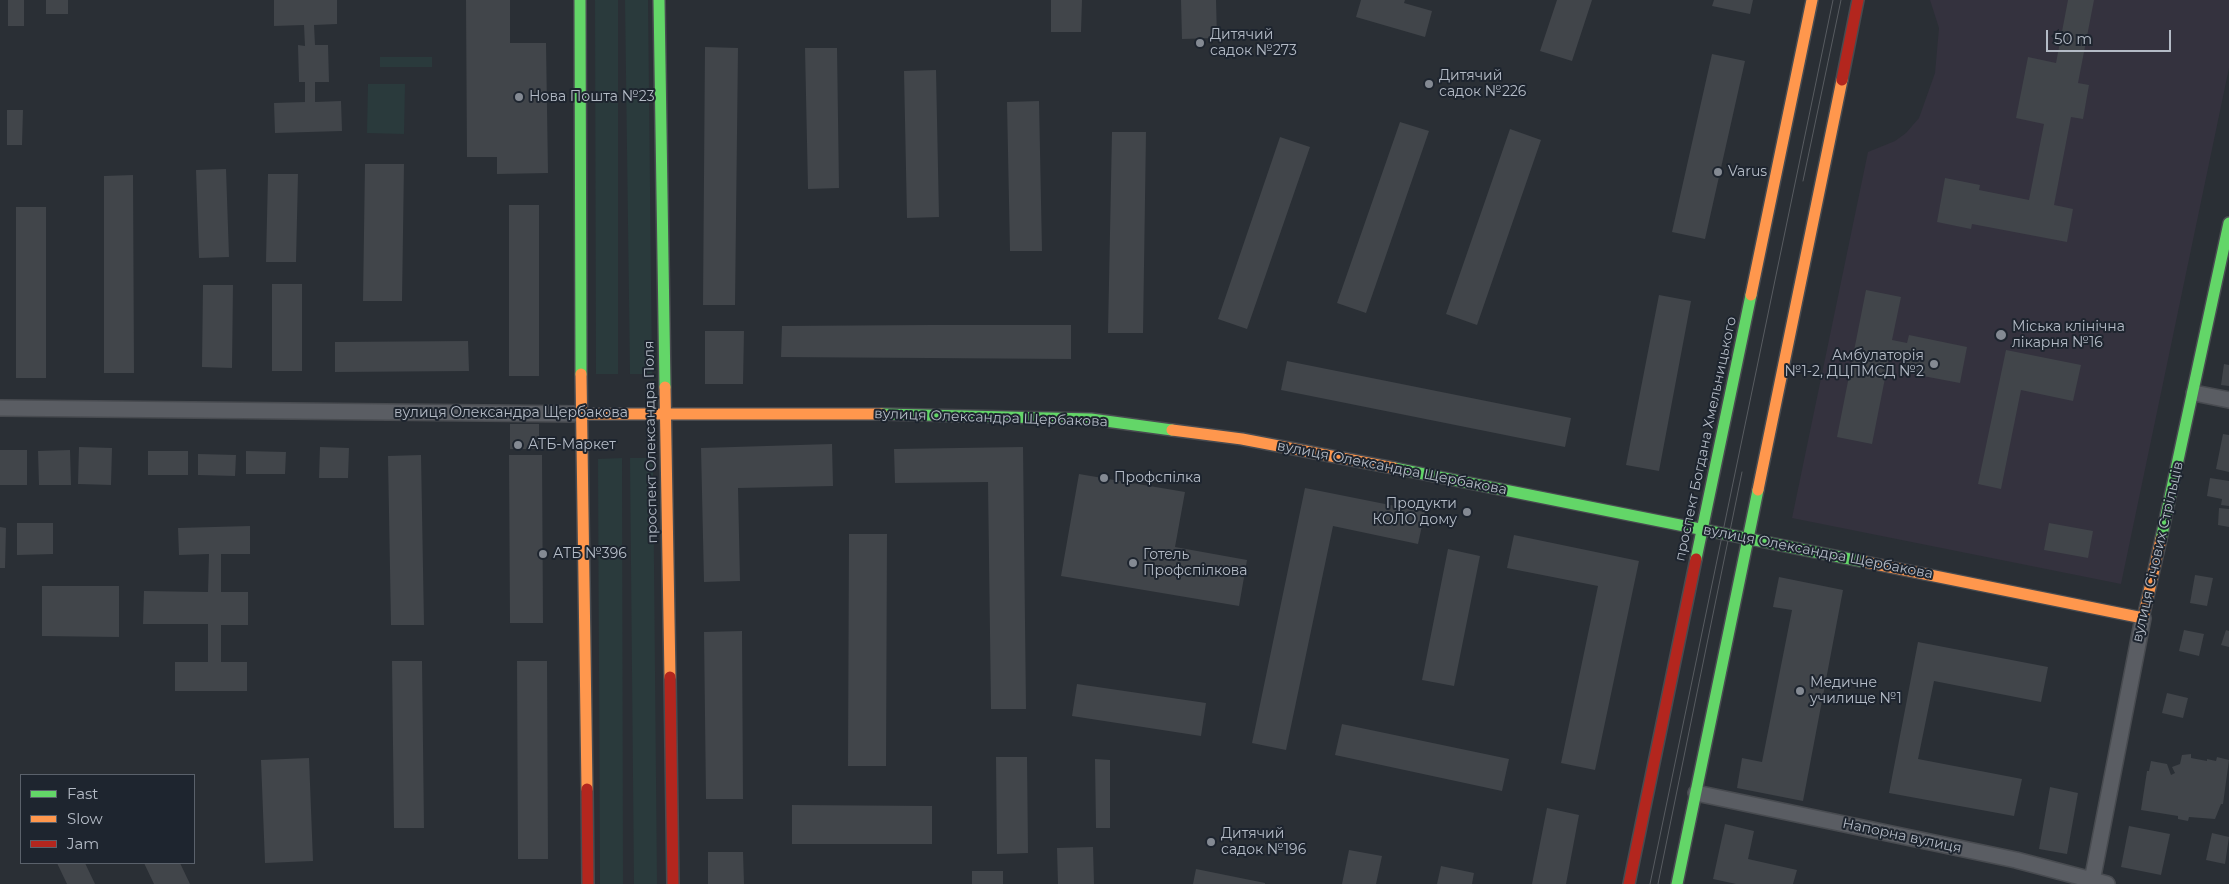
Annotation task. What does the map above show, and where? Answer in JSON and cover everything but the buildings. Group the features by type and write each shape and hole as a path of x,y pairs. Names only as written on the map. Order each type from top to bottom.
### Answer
{"main road":[{"path":"580,0 581,414 588,884"},
{"name":"проспект Олександра Поля","path":"659,0 667,413 667,608 673,884"},
{"name":"проспект Богдана Хмельницького","path":"1629,884 1812,0"},
{"path":"1677,884 1858,0"},
{"name":"вулиця Січових Стрільців","path":"2143,618 2194,393 2229,224"},
{"name":"вулиця Олександра Щербакова","path":"581,414 667,413 1091,419 1242,439 1749,538 2143,618"}],"street":[{"path":"2194,393 2229,400"},
{"name":"вулиця Олександра Щербакова","path":"0,408 581,414"},
{"name":"вулиця Січових Стрільців","path":"2100,882 2143,618"},
{"name":"Напорна вулиця","path":"1696,793 2016,860 2100,882"}],"shaded area":[{"path":"595,0 618,0 618,374 596,374"},
{"path":"625,0 648,0 652,374 630,374"},
{"name":"Міська клінічна лікарня №16","path":"1930,0 2229,0 2229,68 2121,584 1792,518 1868,152 1895,141 1906,133 1919,118 1935,73 1939,28"},
{"path":"380,57 432,57 432,67 380,67"},
{"path":"368,84 405,84 404,134 367,133"},
{"path":"622,458 623,884 600,884 598,459"},
{"path":"630,458 653,458 657,884 634,884"}],"tram line":[{"path":"1650,884 1833,0"},
{"path":"1803,181 1841,0"},
{"path":"1658,884 1742,472"}],"traffic: fast":[{"path":"580,0 581,374"},
{"path":"659,0 665,387"},
{"path":"2161,539 2229,223"},
{"path":"1696,559 1751,295"},
{"path":"882,414 1091,419 1172,430"},
{"path":"1394,468 1865,562"},
{"path":"1677,884 1758,490"}],"traffic: slow":[{"path":"1751,295 1812,0"},
{"path":"1758,490 1842,80"},
{"path":"581,374 587,789"},
{"path":"665,387 670,677"},
{"path":"581,414 882,414"},
{"path":"1172,430 1242,439 1394,468"},
{"path":"1865,562 2143,618 2161,539"}],"traffic: jam":[{"path":"1842,80 1858,0"},
{"path":"1629,884 1696,559"},
{"path":"670,677 673,884"},
{"path":"587,789 588,884"}],"place":[{"name":"Дитячий садок №273","path":"1200,43"},
{"name":"Дитячий садок №226","path":"1429,84"},
{"name":"Нова Пошта №23","path":"519,97"},
{"name":"Varus","path":"1718,172"},
{"name":"Міська клінічна лікарня №16","path":"2001,335"},
{"name":"Амбулаторія №1-2, ДЦПМСД №2","path":"1934,364"},
{"name":"АТБ-Маркет","path":"518,445"},
{"name":"Профспілка","path":"1104,478"},
{"name":"Продукти КОЛО дому","path":"1467,512"},
{"name":"АТБ №396","path":"543,554"},
{"name":"Готель Профспілкова","path":"1133,563"},
{"name":"Медичне училище №1","path":"1800,691"},
{"name":"Дитячий садок №196","path":"1211,842"}]}
